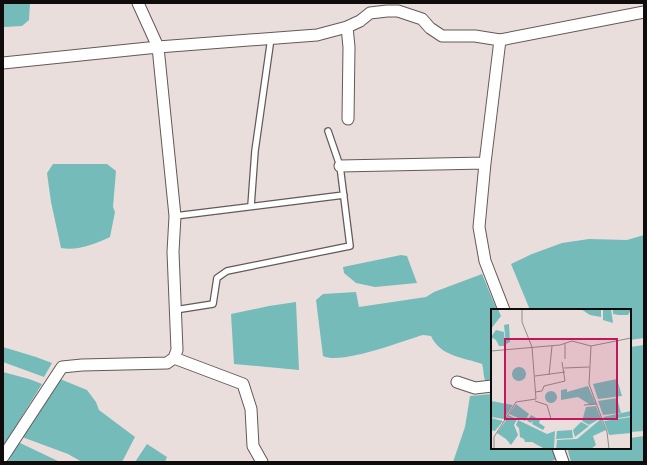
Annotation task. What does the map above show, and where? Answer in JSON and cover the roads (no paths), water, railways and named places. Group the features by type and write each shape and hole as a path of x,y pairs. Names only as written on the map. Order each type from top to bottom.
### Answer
{"street":[{"path":"3,457 62,367 167,362 174,358 177,350 173,252 175,216 158,47 138,3"},
{"path":"3,63 158,47 317,35 347,27 360,21 370,13 387,11 398,11 422,19 430,28 442,36 475,36 500,40 644,12"},
{"path":"347,27 349,47 348,119"},
{"path":"500,40 484,163 479,227 484,261 504,309"},
{"path":"340,166 484,163"},
{"path":"174,358 243,384 251,409 253,446 262,462"},
{"path":"457,382 475,388 491,386"},
{"path":"558,449 563,462"}],"lane":[{"path":"251,206 256,151 270,38"},
{"path":"175,310 213,304 217,278 227,271 350,246 340,166 328,131"},
{"path":"175,216 344,195"}],"water":[{"path":"3,3 30,3 29,20 22,26 4,27"},
{"path":"53,164 107,164 116,171 113,207 115,212 110,237 80,248 61,248 51,202 47,173"},
{"path":"644,235 644,338 631,340 631,309 530,309 511,264 532,254 562,243 589,239 627,240"},
{"path":"401,255 407,256 417,283 375,287 356,283 344,273 343,267"},
{"path":"482,274 497,309 491,309 491,383 486,382 484,378 482,364 460,358 447,352 435,343 431,336 423,335 357,355 332,358 323,356 316,300 323,294 356,292 359,307 426,297 434,292"},
{"path":"296,302 299,370 234,364 231,314"},
{"path":"644,345 644,431 631,432 631,347"},
{"path":"3,347 52,363 44,377 3,362"},
{"path":"3,372 42,384 3,447"},
{"path":"60,379 87,390 96,402 99,410 135,437 122,462 82,462 68,454 22,437"},
{"path":"491,394 491,449 552,449 557,459 549,462 453,462 465,427 470,396"},
{"path":"644,436 644,461 571,462 568,451 569,449 631,449 631,438"},
{"path":"18,442 60,462 8,462"},
{"path":"147,444 167,457 165,462 135,462"}]}
